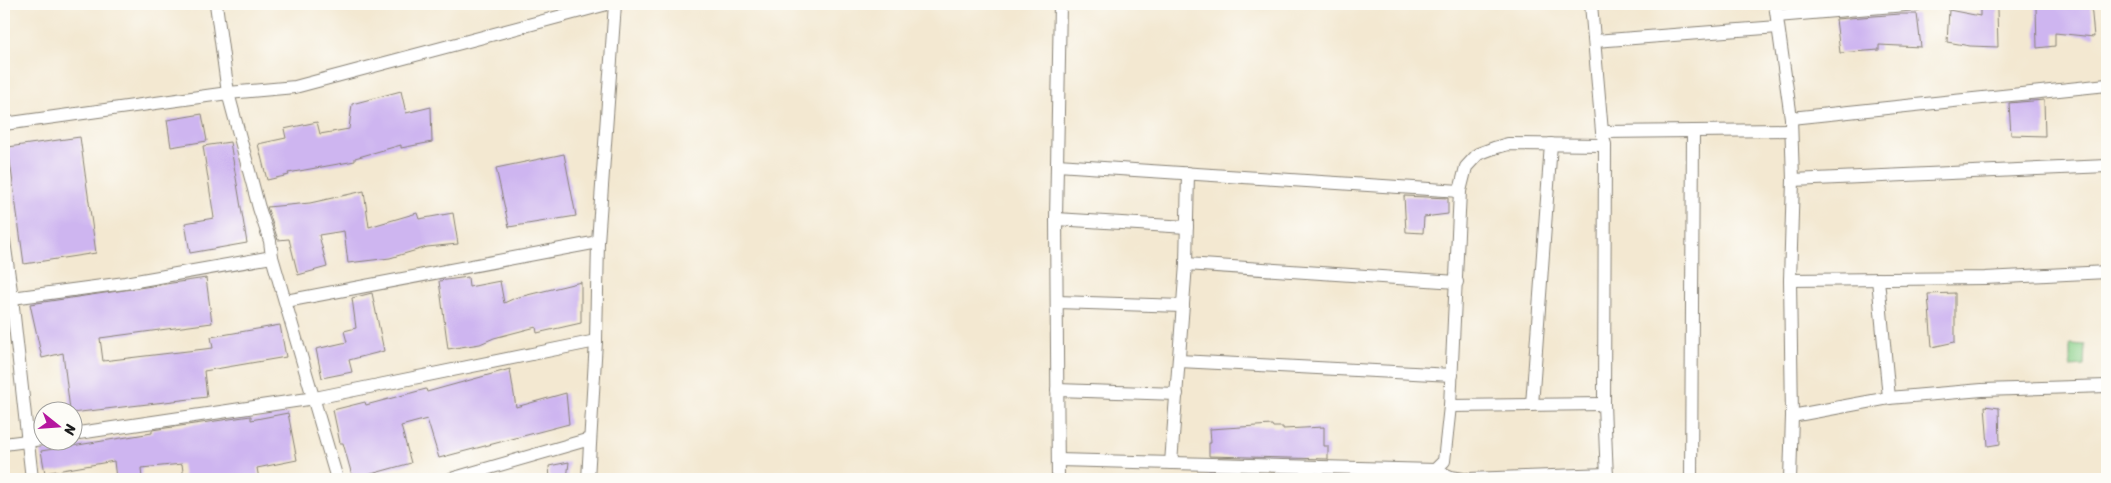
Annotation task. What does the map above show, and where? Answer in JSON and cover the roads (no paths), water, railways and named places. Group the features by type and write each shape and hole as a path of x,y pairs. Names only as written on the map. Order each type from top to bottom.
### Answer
{"street":[{"path":"216,4 228,93 259,208 270,241 272,257 315,398 337,479"},
{"path":"4,124 228,93 295,86 606,4"},
{"path":"588,479 596,341 598,242 615,4"},
{"path":"1058,479 1056,219 1060,4"},
{"path":"1468,479 1607,476 1604,404 1605,145 1602,132 1591,4"},
{"path":"1595,41 1777,16 1917,4"},
{"path":"1777,16 1791,124 1793,180 1790,280 1792,416 1790,479"},
{"path":"1602,132 1693,131 1791,124 2107,85"},
{"path":"1691,479 1693,131"},
{"path":"1435,470 1444,461 1450,406 1460,192 1466,167 1478,154 1508,144 1605,145"},
{"path":"1532,405 1552,144"},
{"path":"1057,164 1460,192"},
{"path":"1793,180 2107,166"},
{"path":"1172,463 1186,264 1188,173"},
{"path":"1056,219 1187,227"},
{"path":"4,241 32,479"},
{"path":"286,301 598,242"},
{"path":"12,298 125,283 272,257"},
{"path":"1186,264 1456,282"},
{"path":"1790,280 1985,278 2107,272"},
{"path":"1878,279 1889,398"},
{"path":"1057,302 1183,306"},
{"path":"82,433 315,398 596,341"},
{"path":"1179,361 1452,375"},
{"path":"1792,416 1889,398 1982,390 2107,386"},
{"path":"1057,390 1177,394"},
{"path":"1450,406 1604,404"},
{"path":"451,479 590,439"},
{"path":"4,444 32,441"},
{"path":"1058,460 1172,463 1408,474 1435,470 1451,477 1462,479"}]}
